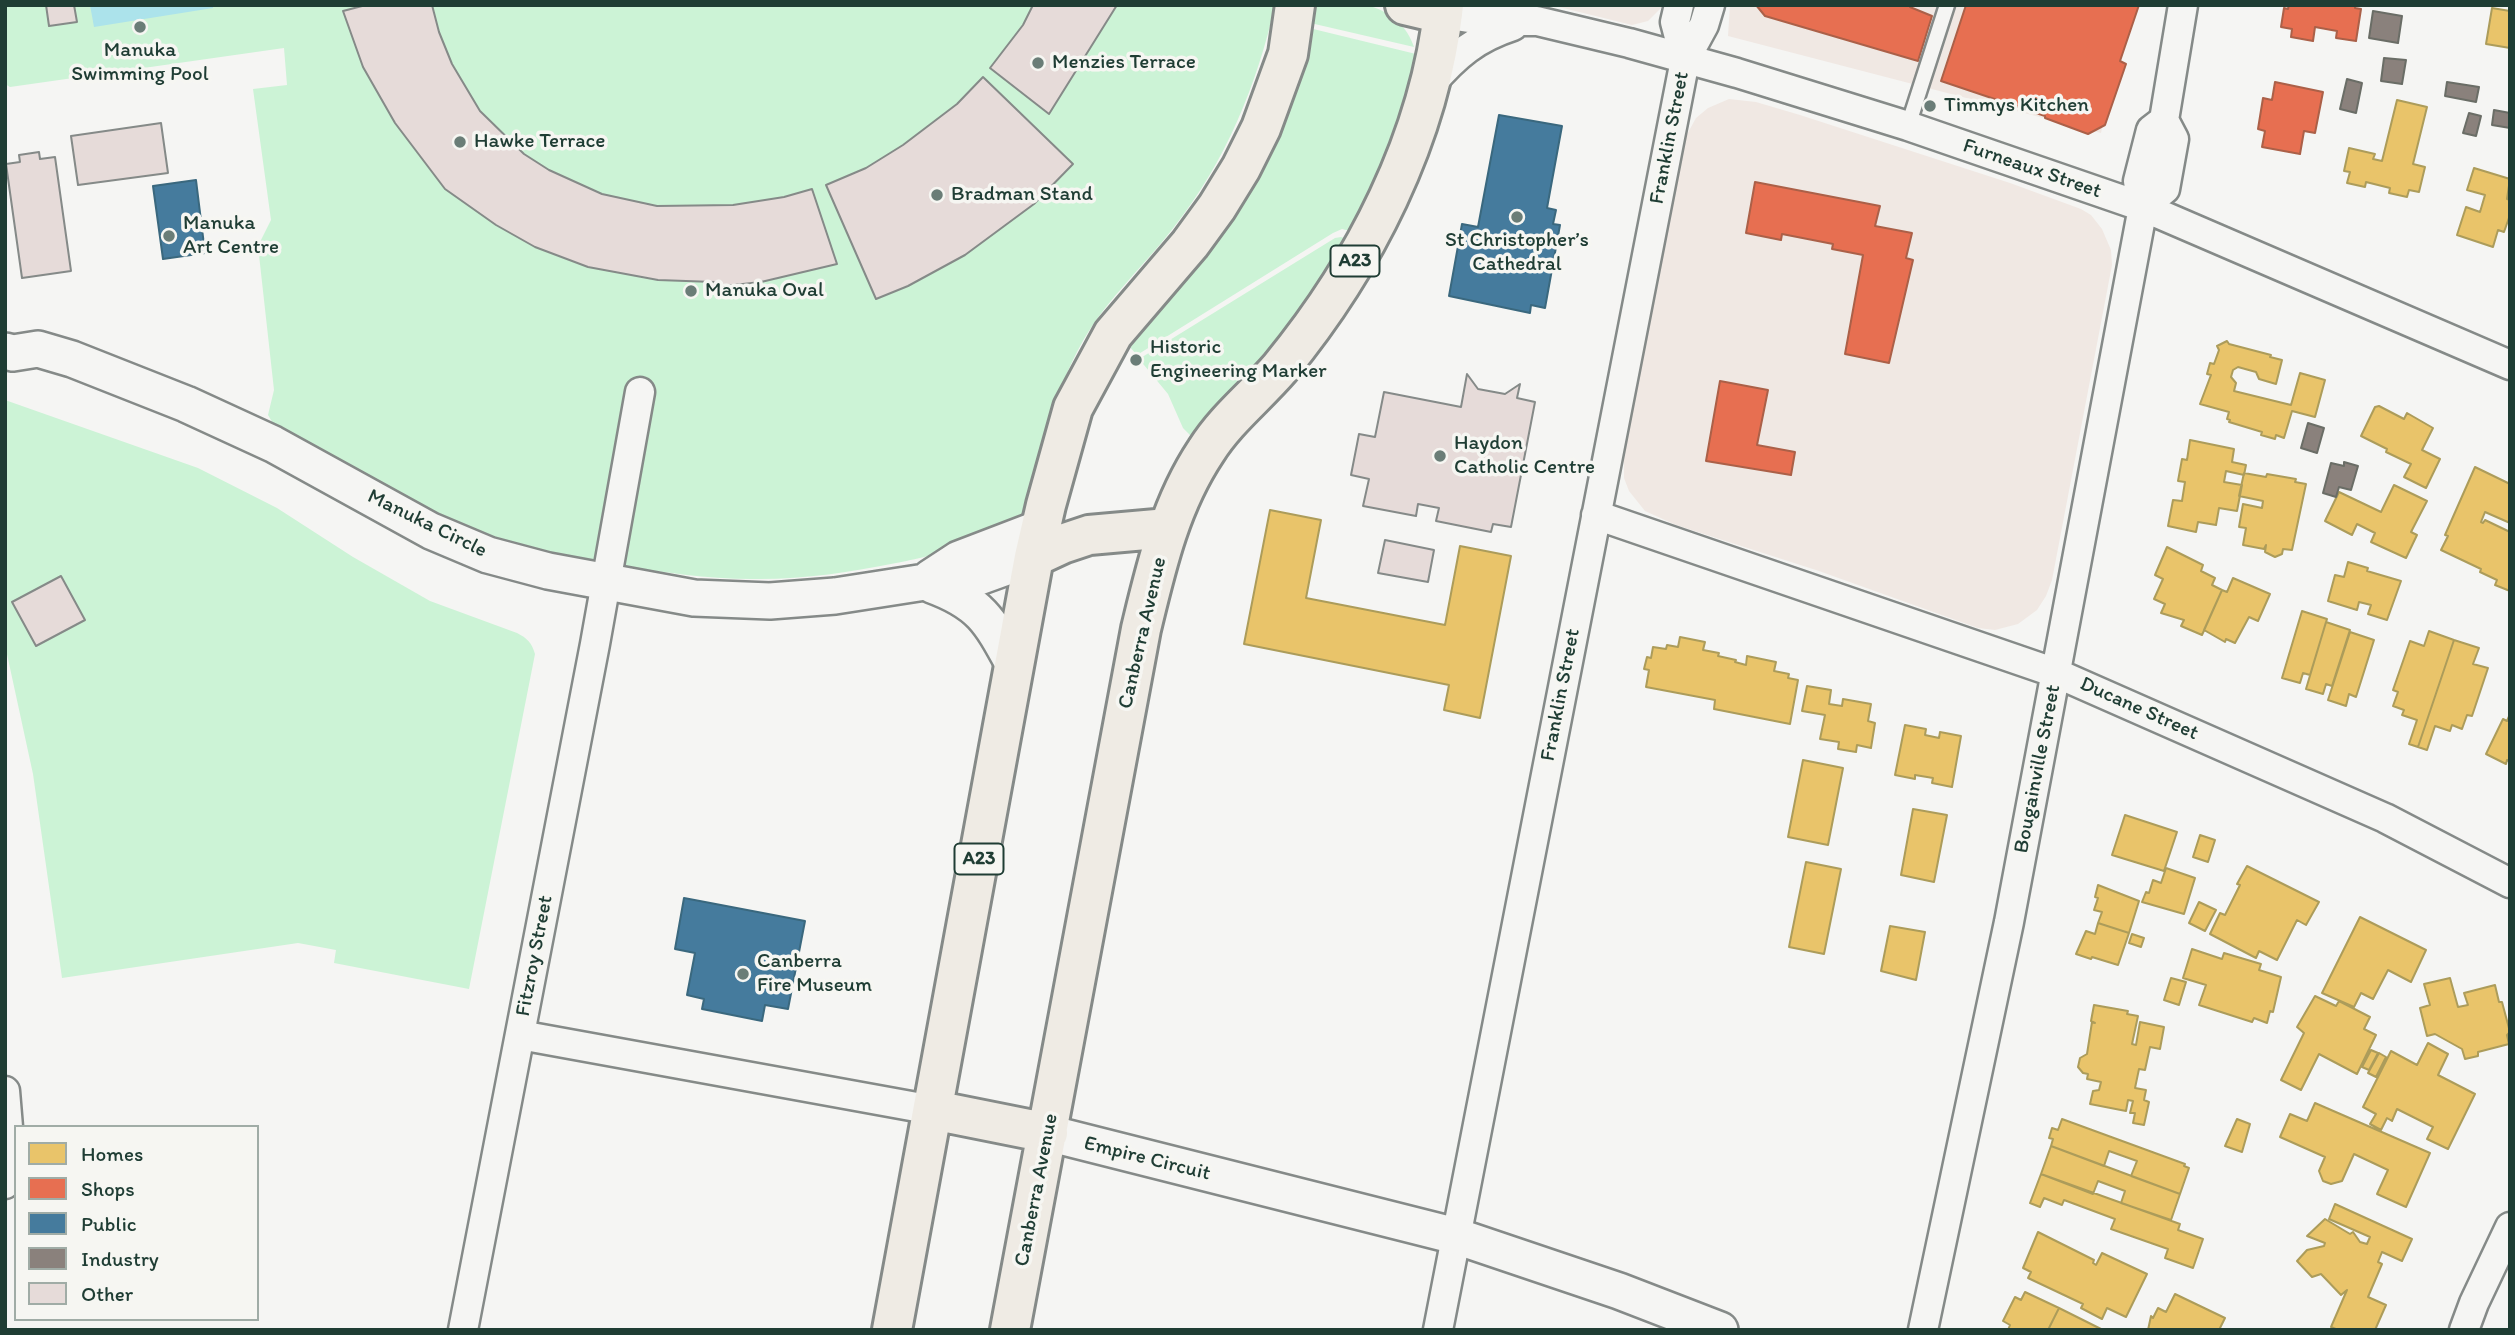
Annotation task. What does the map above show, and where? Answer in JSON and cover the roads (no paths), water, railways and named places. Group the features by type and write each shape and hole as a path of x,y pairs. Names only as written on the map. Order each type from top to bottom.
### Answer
{"highway":[{"name":"A23","path":"892,1330 1037,543 1073,408 1113,334 1189,244 1217,207 1241,168 1261,128 1288,54 1295,5"},
{"path":"1405,5 1444,10"},
{"name":"Canberra Avenue","path":"1010,1330 1141,629 1167,528 1206,450 1279,368 1325,307 1364,244 1395,181 1429,85 1444,10"},
{"path":"1037,543 1082,516 1114,511 1167,528"},
{"name":"Empire Circuit","path":"933,1110 1048,1133"}],"street":[{"name":"Furneaux Street","path":"1510,5 1535,21"},
{"name":"Franklin Street","path":"1679,5 1675,22 1685,60"},
{"name":"Franklin Street","path":"1438,1330 1685,60 1704,25 1710,5"},
{"path":"2143,207 2165,189 2175,139 2164,120 2183,5"},
{"name":"Furneaux Street","path":"1444,10 1488,21 1535,21 1685,60 1908,126 2143,207 2510,365"},
{"path":"1429,85 1459,54 1476,41 1501,30 1535,21"},
{"name":"Bougainville Street","path":"1923,1330 2009,922 2143,207"},
{"name":"Manuka Circle","path":"5,330 23,334 22,350 72,359 186,404 273,443 430,531 488,555 548,571 694,598 770,601 835,596 925,582 959,559 1037,543"},
{"name":"Fitzroy Street","path":"463,1330 640,393"},
{"name":"Ducane Street","path":"1596,515 2056,673 2385,818 2510,883"},
{"path":"925,582 954,593 972,604 995,631 1014,665"},
{"name":"Empire Circuit","path":"520,1035 933,1110"},
{"path":"5,1091 9,1139 5,1184"},
{"name":"Empire Circuit","path":"1048,1133 1456,1236 1619,1291 1720,1330"},
{"path":"2464,1330 2510,1227"}],"lane":[{"path":"1908,126 1947,5"}],"water":[{"path":"90,5 213,5 213,8 94,27"}],"place":[{"name":"Manuka Swimming Pool","path":"140,27"},
{"name":"Menzies Terrace","path":"1038,63"},
{"name":"Timmys Kitchen","path":"1930,106"},
{"name":"Hawke Terrace","path":"460,142"},
{"name":"Bradman Stand","path":"937,195"},
{"name":"St Christopher’s Cathedral","path":"1517,217"},
{"name":"Manuka Art Centre","path":"169,236"},
{"name":"Manuka Oval","path":"691,291"},
{"name":"Historic Engineering Marker","path":"1136,360"},
{"name":"Haydon Catholic Centre","path":"1440,456"},
{"name":"Canberra Fire Museum","path":"743,974"}]}
